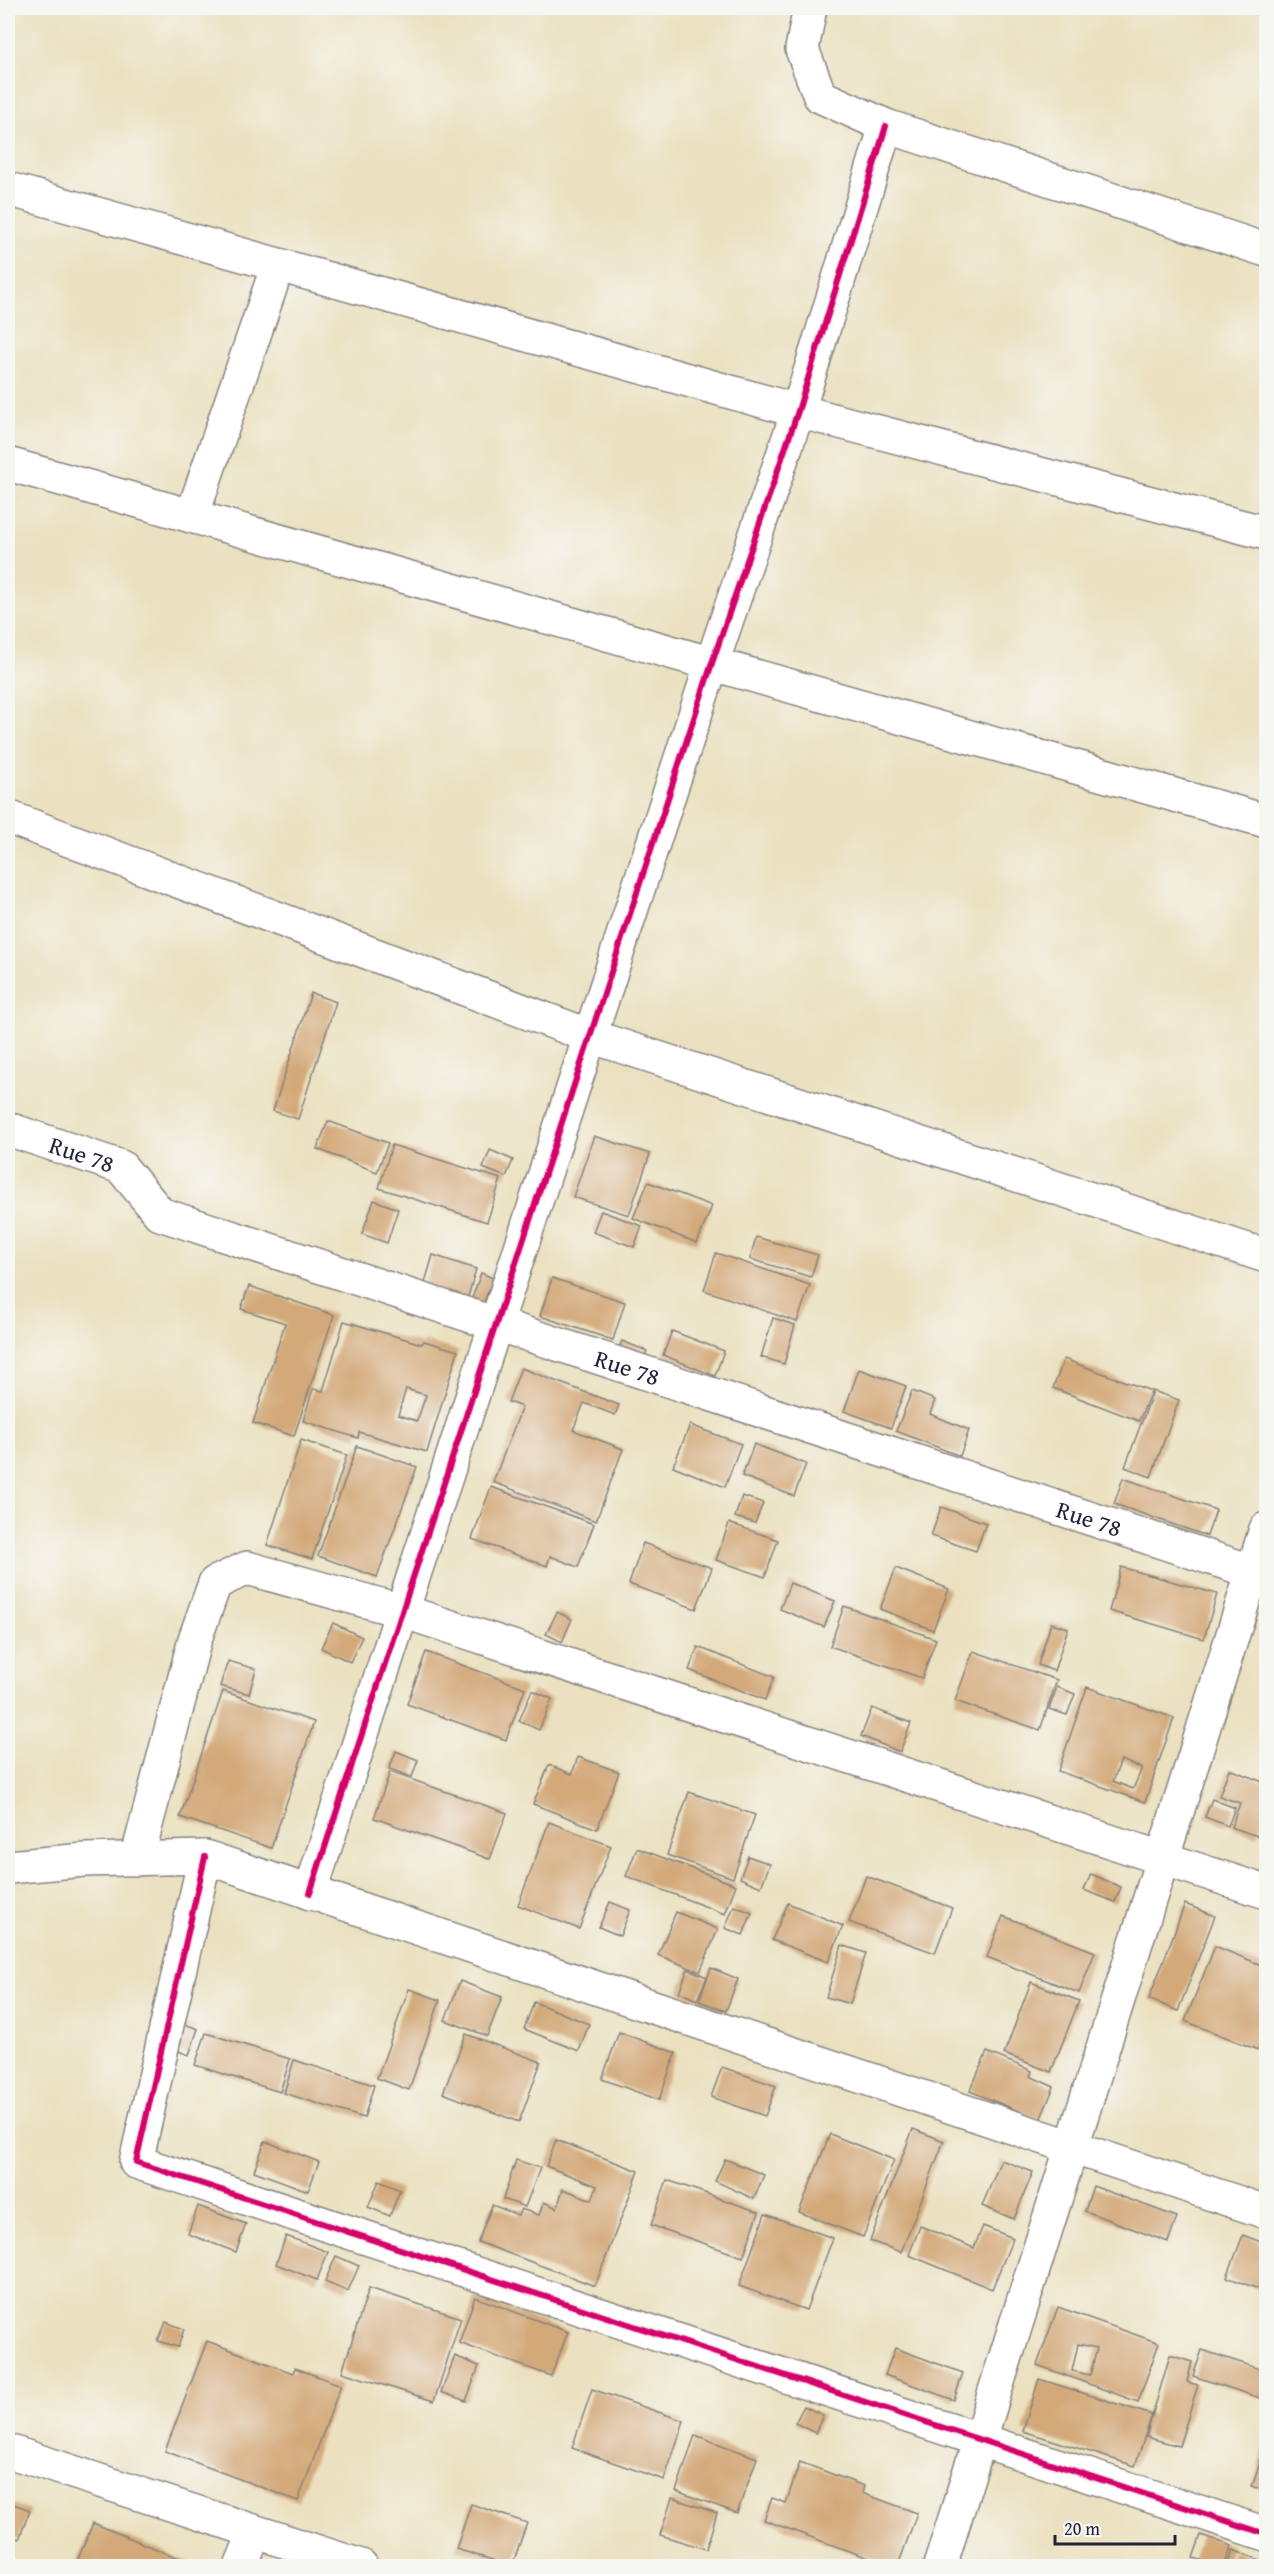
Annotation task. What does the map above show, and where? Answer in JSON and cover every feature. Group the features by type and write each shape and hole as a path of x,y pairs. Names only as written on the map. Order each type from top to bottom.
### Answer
{"street":[{"path":"810,8 802,49 820,96 886,126 1266,250"},
{"path":"310,1893 712,663 798,411 886,126"},
{"path":"8,189 798,411 1266,533"},
{"path":"192,516 278,265"},
{"path":"8,464 1266,820"},
{"path":"8,817 590,1036 1266,1256"},
{"name":"Rue 78","path":"8,1129 121,1167 160,1214 1260,1574"},
{"path":"939,2566 1163,1858 1260,1574 1266,1529"},
{"path":"136,1859 195,1639 215,1583 247,1568 402,1611 1266,1892"},
{"path":"205,1857 136,2163 1266,2535"},
{"path":"8,1867 84,1860 205,1857 1266,2212"},
{"path":"8,2451 361,2566"},
{"path":"241,2566 255,2532"}],"building":[{"path":"311,993 336,1002 298,1119 273,1111"},
{"path":"328,1121 388,1143 377,1172 317,1149"},
{"path":"594,1136 650,1154 629,1215 573,1197"},
{"path":"392,1145 501,1179 487,1222 379,1188"},
{"path":"490,1150 513,1160 506,1177 483,1168"},
{"path":"648,1182 712,1206 697,1243 633,1218"},
{"path":"374,1200 398,1209 387,1243 362,1234"},
{"path":"601,1211 642,1226 634,1247 593,1232"},
{"path":"756,1237 818,1255 811,1277 750,1259"},
{"path":"716,1253 810,1285 797,1322 704,1290"},
{"path":"433,1255 476,1269 467,1300 424,1286"},
{"path":"481,1273 493,1278 483,1305 471,1301"},
{"path":"552,1278 625,1302 613,1340 540,1316"},
{"path":"249,1286 334,1315 294,1436 253,1423 285,1323 241,1309"},
{"path":"773,1318 795,1325 784,1364 761,1357"},
{"path":"344,1321 422,1344 424,1341 458,1351 427,1452 359,1432 358,1438 303,1421 313,1389 323,1391","holes":["406,1389 426,1395 417,1421 398,1415"]},
{"path":"672,1331 724,1351 715,1376 663,1355"},
{"path":"622,1341 647,1351 637,1376 612,1366"},
{"path":"1064,1359 1151,1391 1139,1421 1053,1388"},
{"path":"521,1368 619,1405 615,1415 584,1403 573,1430 623,1449 596,1521 493,1482 522,1407 508,1402"},
{"path":"859,1369 906,1386 891,1428 844,1411"},
{"path":"912,1391 935,1400 930,1414 969,1430 960,1456 896,1431"},
{"path":"1153,1391 1179,1400 1151,1477 1125,1467"},
{"path":"690,1425 741,1444 725,1487 673,1466"},
{"path":"301,1440 347,1455 312,1559 267,1545"},
{"path":"754,1444 806,1464 794,1496 742,1476"},
{"path":"357,1446 417,1467 377,1577 318,1556"},
{"path":"1123,1478 1216,1510 1207,1536 1114,1504"},
{"path":"491,1487 594,1524 578,1567 550,1556 547,1566 472,1539"},
{"path":"742,1496 763,1503 755,1523 735,1517"},
{"path":"941,1507 986,1523 976,1551 931,1536"},
{"path":"729,1523 778,1540 765,1577 716,1560"},
{"path":"643,1543 712,1568 696,1609 629,1584"},
{"path":"1121,1567 1217,1594 1204,1639 1109,1611"},
{"path":"896,1568 949,1589 933,1630 880,1609"},
{"path":"790,1583 835,1601 824,1627 780,1609"},
{"path":"844,1606 936,1639 922,1678 830,1646"},
{"path":"557,1612 572,1619 562,1642 546,1634"},
{"path":"333,1623 362,1637 350,1662 321,1648"},
{"path":"1051,1623 1068,1628 1054,1671 1038,1665"},
{"path":"698,1647 774,1677 765,1700 689,1670"},
{"path":"973,1651 1057,1680 1040,1730 955,1701"},
{"path":"426,1652 525,1688 506,1740 407,1704"},
{"path":"228,1661 256,1669 249,1694 220,1686"},
{"path":"1057,1687 1075,1694 1067,1715 1049,1709"},
{"path":"1087,1687 1174,1718 1145,1802 1058,1771","holes":["1121,1760 1142,1768 1133,1789 1113,1781"]},
{"path":"532,1690 552,1699 539,1730 519,1721"},
{"path":"223,1691 314,1722 271,1848 180,1817"},
{"path":"872,1708 911,1723 900,1752 861,1736"},
{"path":"396,1751 418,1760 412,1777 389,1769"},
{"path":"578,1757 619,1772 597,1829 533,1804 549,1765 572,1774"},
{"path":"1229,1769 1266,1783 1266,1810 1257,1836 1231,1827 1240,1803 1219,1796"},
{"path":"390,1772 507,1813 490,1859 374,1818"},
{"path":"689,1792 755,1815 733,1878 667,1855"},
{"path":"1212,1799 1235,1808 1228,1826 1205,1817"},
{"path":"549,1822 611,1846 579,1929 518,1905"},
{"path":"637,1848 736,1885 725,1914 626,1876"},
{"path":"748,1856 770,1864 761,1887 740,1878"},
{"path":"1091,1874 1121,1887 1115,1902 1084,1890"},
{"path":"866,1876 952,1908 935,1953 849,1922"},
{"path":"610,1902 630,1910 620,1936 599,1927"},
{"path":"788,1903 843,1926 828,1962 772,1940"},
{"path":"1185,1904 1215,1916 1178,2011 1149,1999"},
{"path":"734,1906 752,1913 743,1935 725,1928"},
{"path":"676,1912 718,1929 700,1972 658,1955"},
{"path":"1003,1916 1095,1952 1079,1993 987,1957"},
{"path":"842,1945 866,1953 850,2004 826,1997"},
{"path":"1215,1946 1266,1967 1266,2029 1258,2050 1185,2021"},
{"path":"711,1968 738,1979 726,2011 699,2001"},
{"path":"688,1969 707,1977 697,2000 679,1992"},
{"path":"460,1981 502,1997 487,2036 445,2020"},
{"path":"1031,1982 1079,2001 1051,2072 1004,2054"},
{"path":"409,1989 440,2000 409,2090 377,2078"},
{"path":"534,2002 589,2024 579,2051 524,2029"},
{"path":"182,2023 198,2029 189,2055 173,2049"},
{"path":"619,2032 676,2053 659,2100 602,2079"},
{"path":"206,2033 290,2059 280,2092 195,2065"},
{"path":"466,2034 541,2062 519,2122 443,2093"},
{"path":"987,2052 1032,2071 1030,2076 1054,2087 1040,2120 970,2091"},
{"path":"294,2060 374,2085 364,2118 284,2093"},
{"path":"722,2067 776,2086 765,2116 711,2097"},
{"path":"913,2129 944,2141 901,2252 870,2241"},
{"path":"830,2134 894,2160 863,2237 799,2212"},
{"path":"556,2140 639,2171 595,2286 478,2242 492,2205 518,2215 521,2209 539,2215 544,2202 557,2208 563,2189 592,2200 597,2186 546,2166"},
{"path":"265,2141 319,2162 308,2191 254,2171"},
{"path":"725,2159 764,2175 754,2199 715,2181"},
{"path":"516,2160 540,2168 525,2207 503,2199"},
{"path":"1001,2160 1033,2172 1014,2219 982,2206"},
{"path":"667,2180 759,2212 743,2257 651,2225"},
{"path":"379,2181 400,2190 390,2216 368,2207"},
{"path":"1093,2186 1177,2217 1168,2242 1085,2211"},
{"path":"198,2206 246,2224 236,2252 188,2234"},
{"path":"765,2214 833,2238 806,2310 739,2286"},
{"path":"920,2226 974,2248 983,2226 1013,2238 992,2289 909,2255"},
{"path":"1243,2235 1266,2244 1266,2292 1227,2277"},
{"path":"286,2236 328,2252 317,2280 276,2264"},
{"path":"336,2256 359,2266 348,2291 325,2281"},
{"path":"369,2288 461,2318 434,2401 342,2372"},
{"path":"475,2297 568,2332 551,2376 459,2343"},
{"path":"1058,2307 1159,2343 1138,2402 1037,2365","holes":["1078,2344 1097,2348 1090,2375 1072,2371"]},
{"path":"166,2322 184,2329 178,2347 158,2341"},
{"path":"207,2341 293,2373 295,2368 341,2385 298,2501 165,2451"},
{"path":"895,2348 963,2373 954,2400 885,2375"},
{"path":"1202,2350 1266,2371 1266,2400 1193,2376"},
{"path":"1170,2355 1192,2362 1187,2382 1198,2385 1179,2446 1146,2437"},
{"path":"455,2356 479,2366 466,2401 441,2392"},
{"path":"1039,2379 1152,2415 1135,2466 1023,2431"},
{"path":"592,2389 684,2421 664,2480 572,2448"},
{"path":"804,2406 823,2415 815,2433 795,2423"},
{"path":"695,2435 757,2458 737,2513 676,2491"},
{"path":"1266,2444 1266,2491 1252,2486"},
{"path":"800,2462 864,2486 862,2493 917,2513 898,2566 890,2566 764,2520 772,2498 786,2503"},
{"path":"672,2498 717,2513 706,2549 660,2535"},
{"path":"8,2502 30,2510 19,2539 8,2535"},
{"path":"471,2504 527,2523 512,2566 456,2549"},
{"path":"93,2523 198,2566 75,2566"},
{"path":"1201,2535 1232,2546 1224,2566 1193,2558"},
{"path":"1233,2550 1266,2562 1266,2566 1227,2566"}],"cycle path":[{"path":"310,1893 712,663 798,411 886,126"},
{"path":"205,1857 136,2162 1266,2534"}]}
